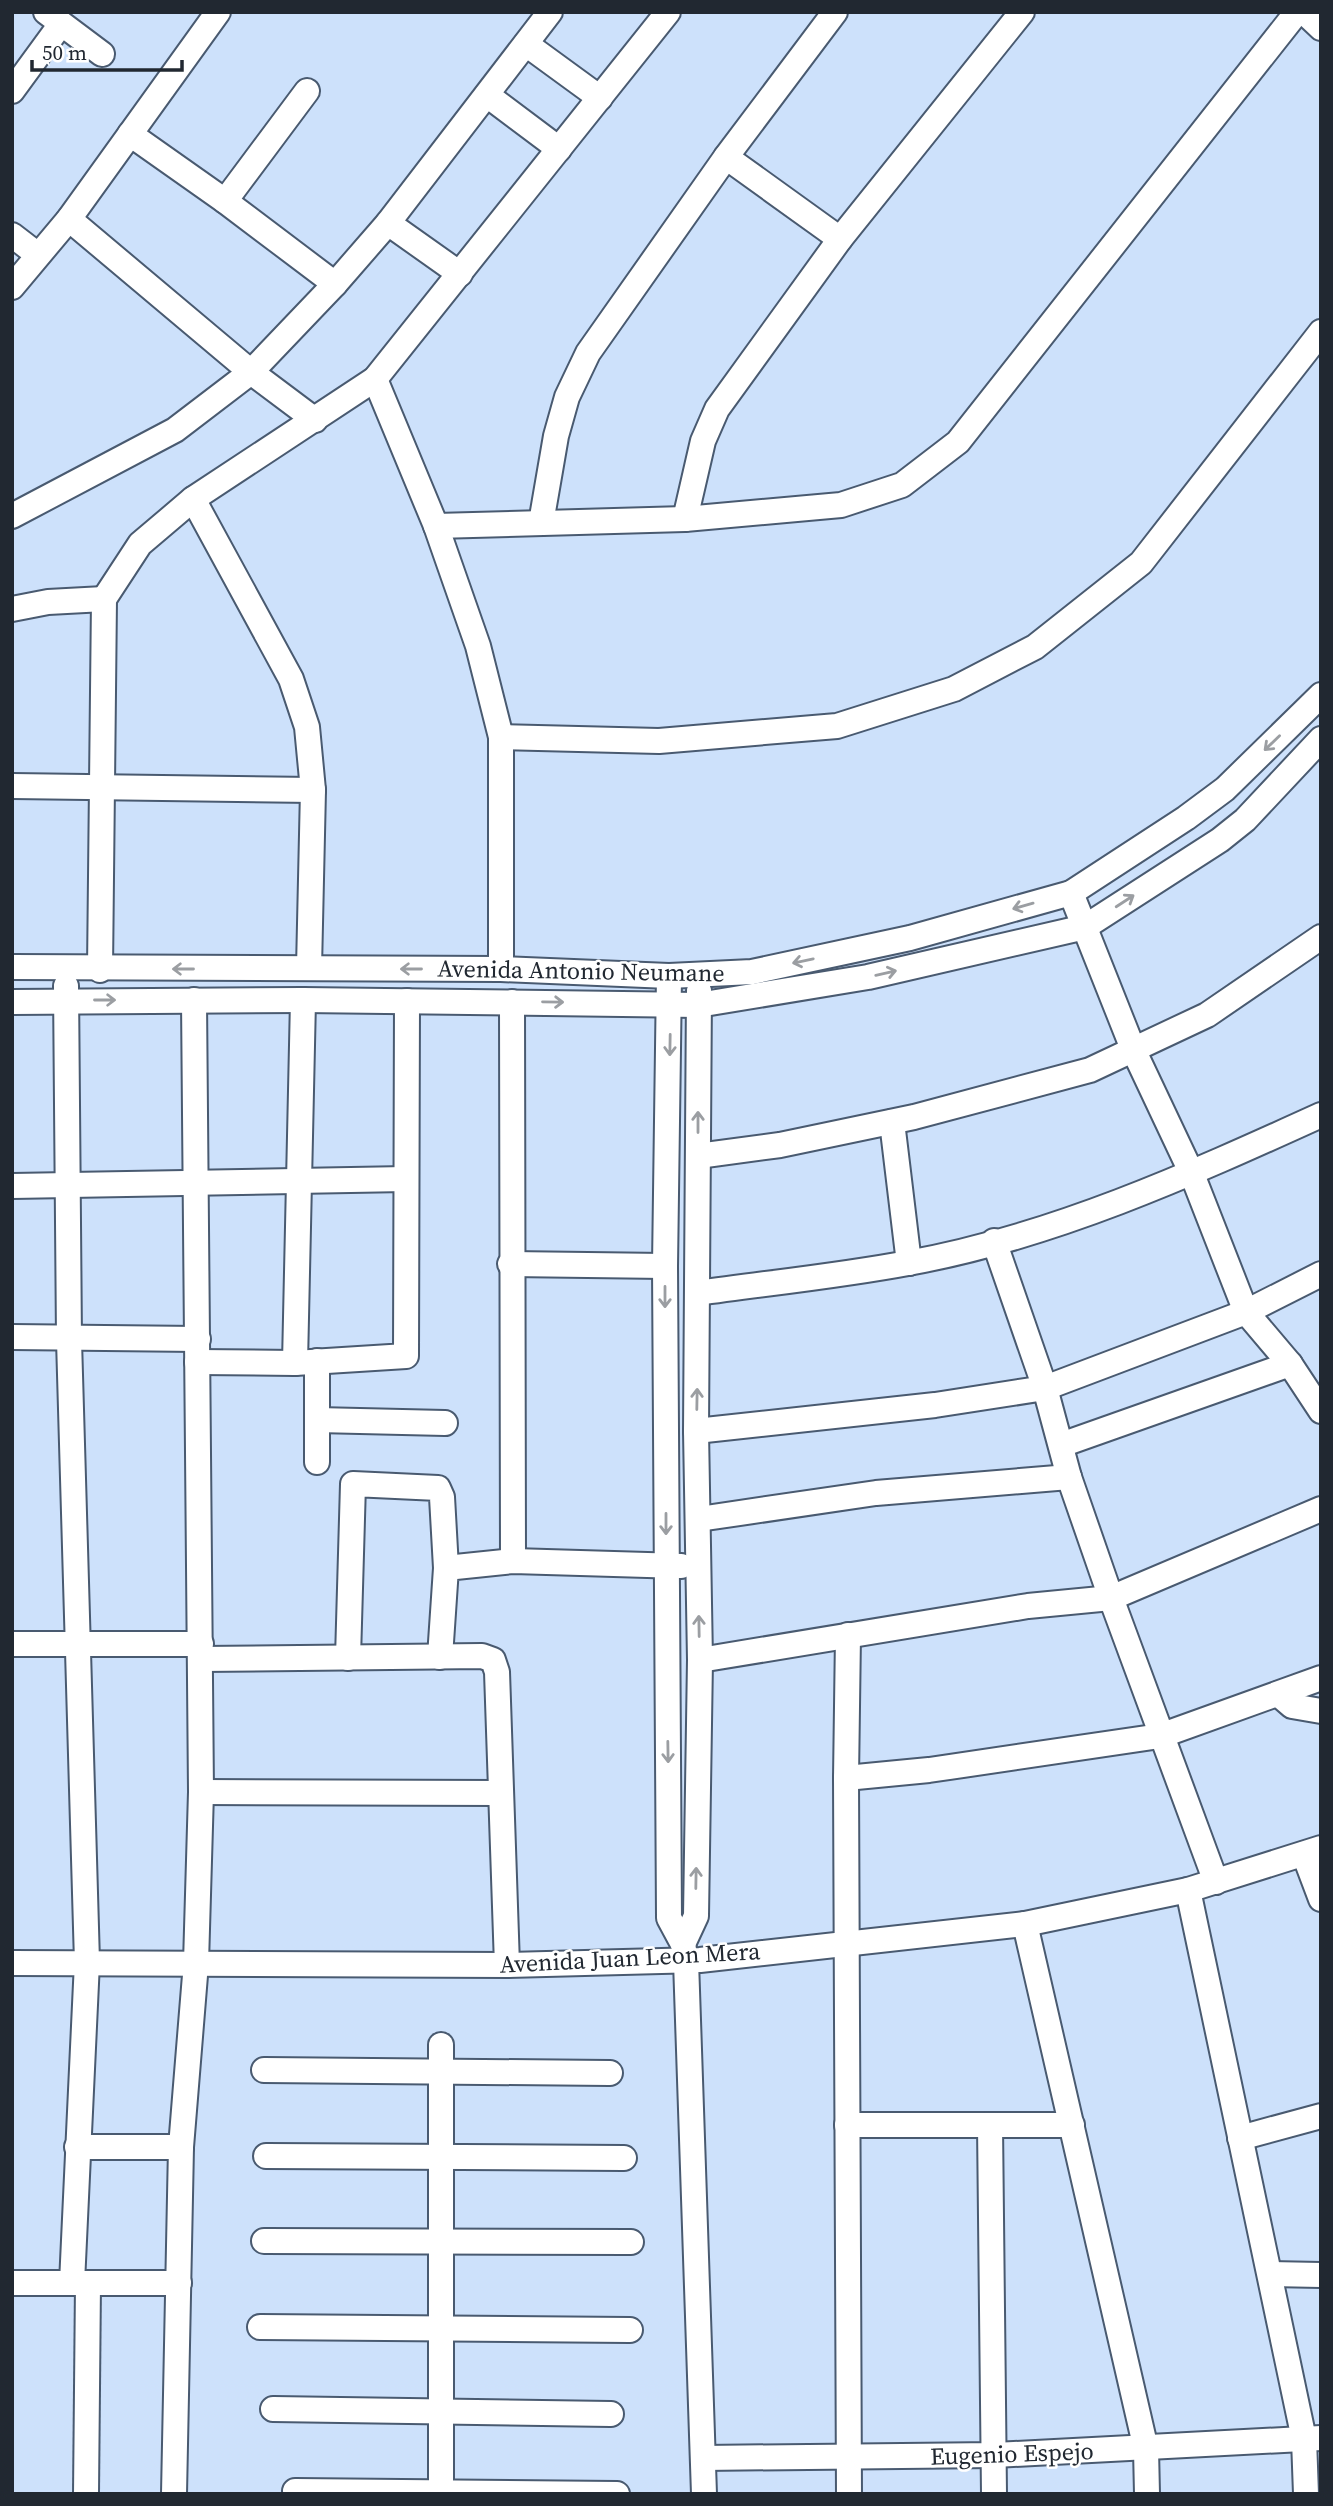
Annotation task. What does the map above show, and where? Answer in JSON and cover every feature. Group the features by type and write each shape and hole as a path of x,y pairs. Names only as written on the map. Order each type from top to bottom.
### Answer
{"street":[{"path":"12,288 69,219 218,12"},
{"path":"12,516 175,430 251,372 335,284 388,223 550,12"},
{"path":"100,970 104,599 140,544 193,499 375,379 668,12"},
{"path":"541,523 556,436 567,397 588,352 726,157 835,12"},
{"path":"685,519 703,441 717,409 839,239 1022,12"},
{"path":"436,526 685,519 841,505 902,485 958,442 1297,12"},
{"path":"1304,12 1321,28"},
{"path":"12,91 54,18 102,54"},
{"path":"526,44 600,98"},
{"path":"225,201 307,91"},
{"path":"486,95 559,149"},
{"path":"130,134 335,284"},
{"path":"726,157 839,239"},
{"path":"69,219 251,372 315,420"},
{"path":"388,223 460,274"},
{"path":"12,235 38,255"},
{"path":"501,737 659,741 836,726 954,689 1035,646 1141,563 1321,332"},
{"path":"375,379 436,526 478,646 501,737 500,969"},
{"path":"193,499 291,679 307,727 313,790 309,968"},
{"path":"12,610 48,602 104,599"},
{"name":"Avenida Antonio Neumane","path":"12,967 100,970 500,969 669,976 752,972 897,941 1071,892 1186,818 1225,789 1321,695"},
{"name":"Avenida Antonio Neumane","path":"12,1002 303,1000 698,1005 868,977 1085,927 1220,840 1245,820 1321,739"},
{"path":"12,786 102,785 313,790"},
{"path":"1071,892 1133,1049 1192,1174 1246,1312 1290,1364 1321,1411"},
{"path":"698,1156 780,1145 892,1122 1090,1070 1207,1015 1321,937"},
{"path":"66,968 69,1340 87,1962 77,2147 86,2494"},
{"path":"669,976 665,1266 668,1917 685,1952"},
{"path":"699,976 696,1431 699,1660 696,1916 685,1952 704,2494"},
{"path":"174,2494 181,2147 196,1963 201,1791 194,1000"},
{"path":"303,1000 297,1181 306,1362 317,1420 317,1462"},
{"path":"12,1337 306,1362 406,1356 407,1001"},
{"path":"512,1002 510,1264 513,1561"},
{"path":"698,1293 909,1263 1026,1233 1192,1174 1321,1115"},
{"path":"892,1122 909,1263"},
{"path":"12,1186 405,1179"},
{"path":"994,1241 1045,1388 1069,1477 1160,1736 1216,1882"},
{"path":"510,1264 665,1266"},
{"path":"696,1431 935,1405 1045,1388 1246,1312 1321,1274"},
{"path":"1061,1446 1290,1364"},
{"path":"317,1420 445,1423"},
{"path":"699,1519 876,1493 1069,1477"},
{"path":"348,1658 353,1485 438,1488 442,1497 446,1568 440,1657"},
{"path":"699,1660 1028,1606 1111,1598 1321,1509"},
{"path":"446,1568 513,1561 698,1567"},
{"path":"848,1635 846,2125 849,2494"},
{"path":"12,1644 79,1644 348,1658 482,1656 493,1660 497,1672 506,1965"},
{"path":"846,1777 929,1769 1160,1736 1321,1678"},
{"path":"1278,1694 1292,1706 1321,1711"},
{"path":"201,1791 500,1793"},
{"path":"1312,1851 1321,1899"},
{"name":"Avenida Juan Leon Mera","path":"12,1963 506,1965 848,1944 1025,1923 1188,1890 1312,1851"},
{"path":"1188,1890 1270,2274 1312,2439 1306,2494"},
{"path":"1025,1923 1146,2449 1146,2494"},
{"path":"441,2045 441,2492"},
{"path":"264,2070 610,2073"},
{"path":"1240,2138 1321,2116"},
{"path":"846,2125 1072,2125"},
{"path":"990,2125 994,2494"},
{"path":"77,2147 181,2147"},
{"path":"266,2156 624,2158"},
{"path":"264,2241 631,2242"},
{"path":"1270,2274 1321,2275"},
{"path":"12,2283 179,2283"},
{"path":"260,2327 631,2330"},
{"path":"273,2410 611,2413"},
{"name":"Eugenio Espejo","path":"703,2458 995,2455 1312,2439"},
{"path":"295,2491 617,2494"}]}
